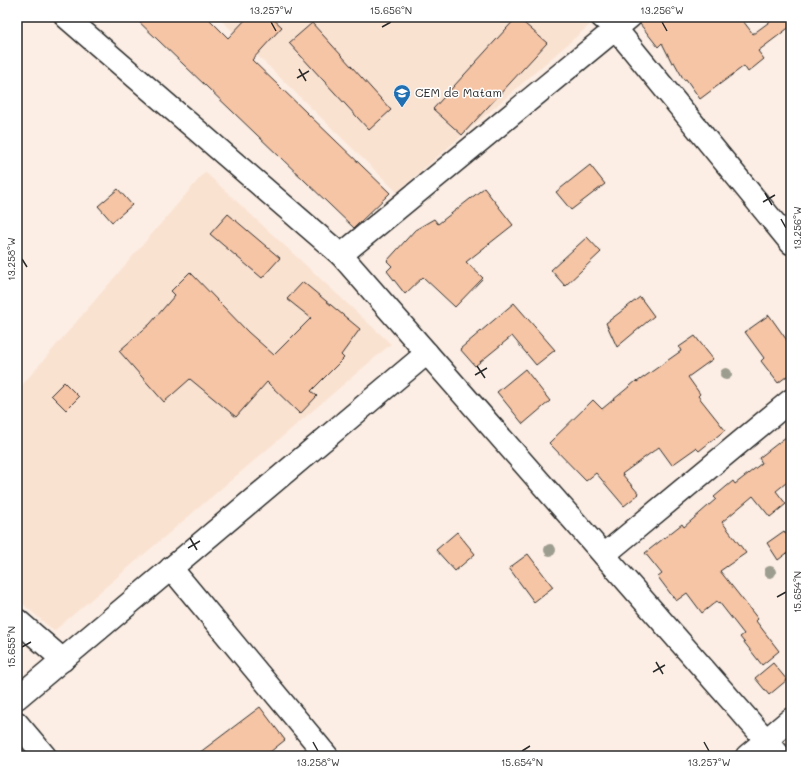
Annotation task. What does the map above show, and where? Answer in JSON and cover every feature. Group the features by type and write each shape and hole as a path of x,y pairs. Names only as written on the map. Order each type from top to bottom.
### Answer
{"street":[{"path":"66,17 341,255 780,756"},
{"path":"341,255 616,21 791,243"},
{"path":"17,698 427,353"},
{"path":"604,555 791,400"},
{"path":"171,568 327,756"},
{"path":"17,620 63,660"},
{"path":"747,756 791,719"},
{"path":"17,723 45,756"}],"shaded area":[{"name":"CEM de Matam","path":"218,17 583,17 591,24 397,192"},
{"path":"205,172 391,344 54,631 17,599 17,391"}],"building":[{"path":"134,17 207,17 228,38 248,17 271,17 282,27 252,60 390,193 354,228"},
{"path":"517,17 547,43 462,135 433,109"},
{"path":"642,17 740,17 753,34 776,17 791,17 791,26 758,51 764,59 748,72 744,66 700,99 686,79 684,80 674,62 672,63 662,43 658,47 640,24"},
{"path":"312,23 391,110 369,130 289,43"},
{"path":"590,165 605,184 571,210 556,192"},
{"path":"484,188 513,225 466,262 483,278 455,307 423,277 405,294 387,271 392,266 387,261 415,230 434,219 438,224"},
{"path":"118,189 132,205 112,222 98,206"},
{"path":"228,214 280,258 262,278 210,234"},
{"path":"587,237 601,252 565,286 551,270"},
{"path":"190,272 248,332 274,355 311,318 287,299 303,282 360,329 341,355 344,358 311,391 317,396 300,414 267,382 236,417 190,379 164,402 119,351 150,324 175,295 171,291"},
{"path":"640,297 654,316 617,347 606,323"},
{"path":"514,303 555,350 536,365 512,336 475,366 460,349"},
{"path":"769,315 791,346 791,373 778,383 761,361 764,358 745,332"},
{"path":"695,336 713,359 688,377 700,394 698,396 725,430 699,451 696,448 672,465 659,447 622,474 639,494 624,506 596,473 586,481 549,443 593,400 602,409 636,381 637,382 681,351 679,347"},
{"path":"525,369 550,401 523,424 497,392"},
{"path":"64,382 79,397 66,410 51,395"},
{"path":"791,433 791,479 776,491 786,504 770,517 753,496 722,522 746,553 720,571 758,619 756,621 779,651 762,665 740,637 744,634 719,602 718,603 717,601 702,613 687,593 676,601 658,577 662,574 645,553 682,524 684,527 716,499 714,497 733,481 735,484 762,463 759,458"},
{"path":"784,531 791,541 791,550 778,560 767,543"},
{"path":"457,532 475,554 455,571 436,550"},
{"path":"528,554 553,587 534,602 509,568"},
{"path":"773,663 787,680 769,695 755,678"},
{"path":"260,707 285,740 265,756 195,756"}],"place":[{"name":"CEM de Matam","path":"402,108"}]}
